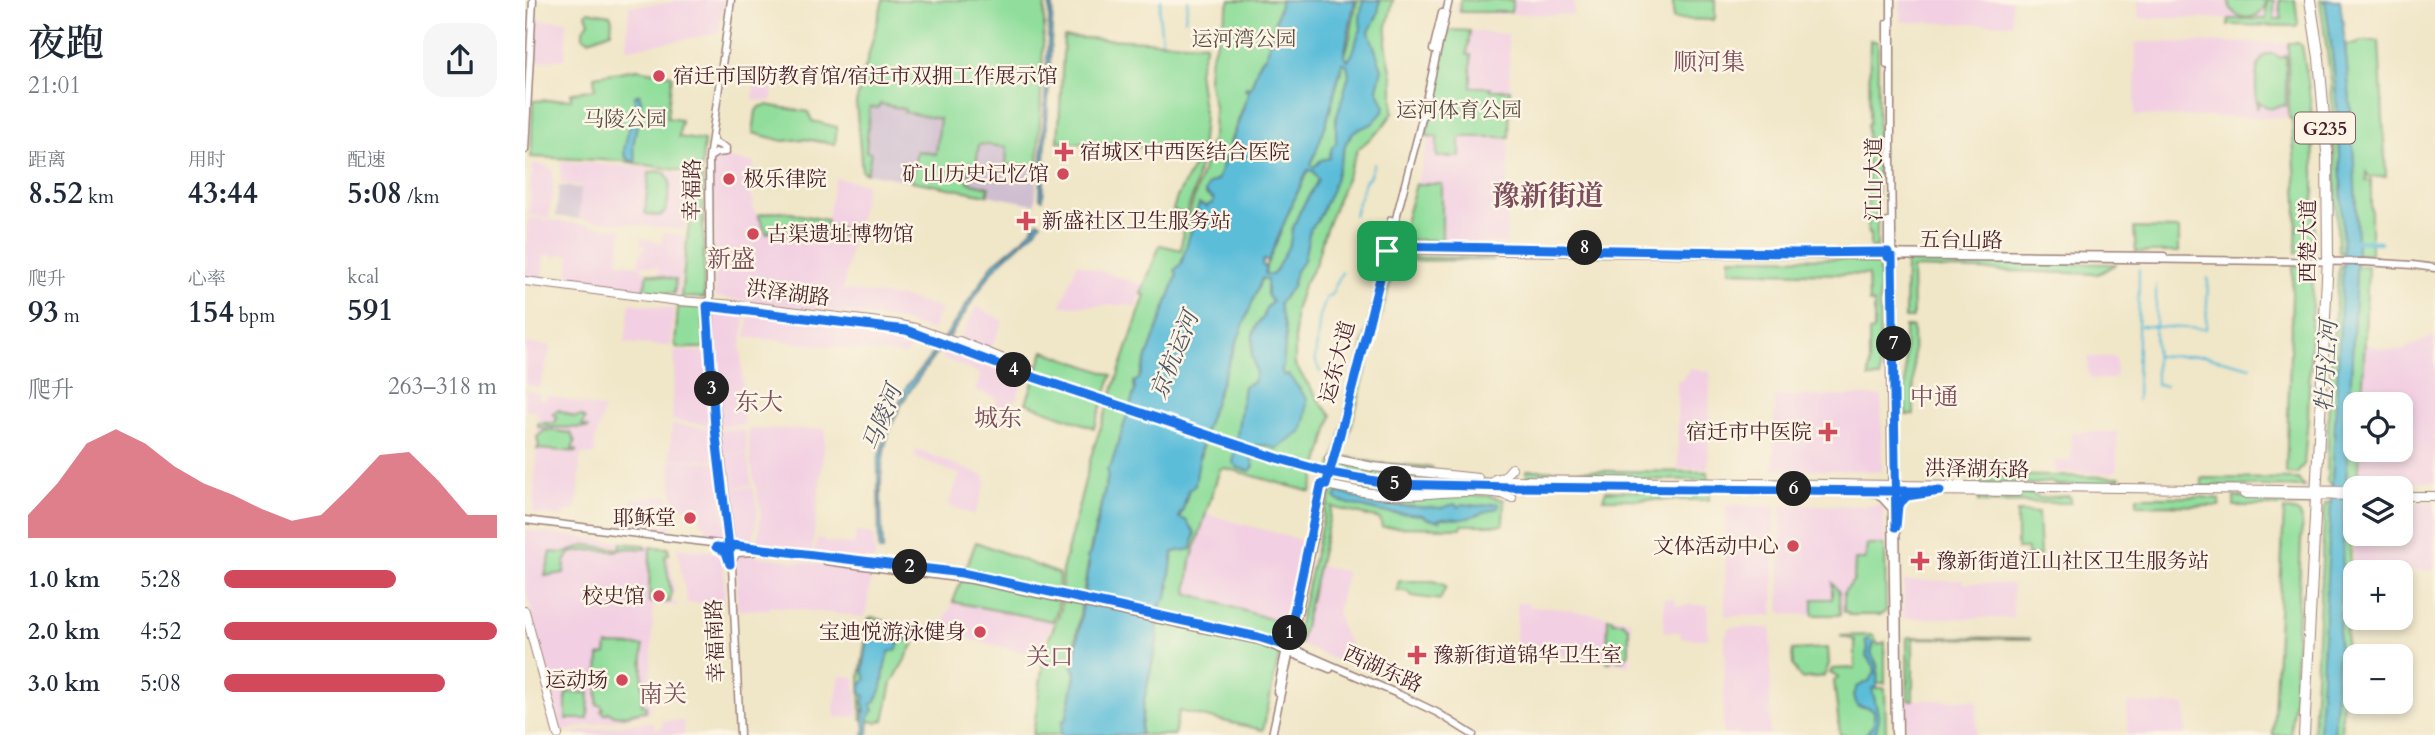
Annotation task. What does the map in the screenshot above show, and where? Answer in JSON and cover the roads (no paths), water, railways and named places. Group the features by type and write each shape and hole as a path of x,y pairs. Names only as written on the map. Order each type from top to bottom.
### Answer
{"highway":[{"name":"西楚大道","path":"2302,735 2329,260 2317,85 2308,0"}],"main road":[{"path":"525,102 532,0"},
{"path":"525,150 532,0"},
{"name":"幸福路","path":"708,304 709,159 729,0"},
{"name":"幸福路","path":"729,0 707,147 708,304 715,428 730,547"},
{"name":"运东大道","path":"1270,735 1324,484 1419,131 1447,0"},
{"name":"江山大道","path":"1889,0 1891,456 1896,527 1896,733"},
{"path":"709,159 726,150 713,141 713,134"},
{"name":"五台山路","path":"1386,248 1535,247 2365,260 2435,267"},
{"name":"江山大道","path":"1890,254 1896,467 1891,510 1896,733"},
{"name":"洪泽湖路","path":"525,283 895,324 1090,393 1320,467 1371,478 1474,484"},
{"path":"947,342 956,340 1029,374"},
{"path":"1872,485 1880,483 1887,476 1891,456"},
{"path":"1331,458 1373,467 1472,478 1499,479 1512,468"},
{"path":"1896,467 1899,475 1909,484 1943,488"},
{"name":"洪泽湖东路","path":"1474,484 1515,481 1872,485 1893,488"},
{"path":"1324,484 1390,495 1493,492 1512,498"},
{"name":"洪泽湖东路","path":"1474,484 2343,493"},
{"path":"1896,527 1898,505 1907,496 1943,488"},
{"path":"1853,490 1878,494 1886,500 1891,510"},
{"path":"2413,493 2435,493"},
{"name":"西湖东路","path":"525,522 973,578 1276,644 1333,666 1430,710 1473,735"},
{"path":"728,532 725,540 716,546 726,552 731,564"},
{"path":"728,532 734,542 753,550"},
{"name":"幸福南路","path":"730,547 738,735"},
{"path":"731,564 737,553 753,550"},
{"path":"525,611 556,735"},
{"path":"525,625 556,735"},
{"name":"西湖东路","path":"1289,648 1428,712 1465,735"}],"water":[{"name":"京杭运河","path":"1281,0 1355,0 1344,56 1348,60 1361,30 1363,0 1380,0 1378,14 1369,32 1382,69 1377,89 1385,107 1372,124 1354,131 1346,143 1332,189 1317,222 1310,229 1304,260 1296,271 1292,287 1279,304 1286,334 1281,369 1284,376 1288,374 1307,399 1302,432 1276,449 1266,445 1254,446 1250,454 1254,466 1250,471 1238,468 1233,463 1244,386 1253,382 1256,373 1252,355 1253,334 1272,302 1267,295 1267,280 1262,278 1223,377 1202,440 1195,485 1188,491 1180,513 1179,518 1186,520 1195,533 1192,549 1173,552 1167,598 1161,603 1156,629 1158,637 1144,700 1140,735 1060,735 1063,720 1066,720 1076,671 1073,668 1089,564 1087,557 1090,554 1108,476 1107,469 1111,466 1135,390 1134,382 1139,379 1177,275 1175,270 1181,264 1199,204 1207,207 1212,204 1214,199 1205,193 1208,185 1217,180 1249,92 1245,90 1246,87 1251,88 1259,62 1268,50","holes":["1342,63 1347,64 1349,75 1336,119 1336,143 1329,158 1321,160 1314,167 1311,165 1327,121","1308,170 1313,171 1318,180 1299,213 1290,243 1276,270 1272,275 1265,274 1266,268 1262,264 1264,260 1269,260"]},
{"path":"2325,0 2340,0 2352,127 2357,253 2350,392 2343,392 2343,462 2347,462 2346,476 2343,476 2343,546 2334,735 2319,735 2343,266 2334,66"},
{"path":"1050,1 1053,1 1043,199 1040,198"},
{"path":"639,94 641,101 633,147 636,160 634,162 626,158 624,152 635,96"},
{"path":"1038,221 1041,223 1035,230 992,272 898,411 885,446 882,465 883,551 879,551 878,461 886,431 907,386 940,345 993,264 1024,238"},
{"path":"1338,492 1382,505 1441,508 1455,504 1459,507 1463,504 1499,505 1498,508 1467,518 1442,518 1440,521 1422,515 1381,512 1339,501 1335,497"},
{"path":"870,620 873,621 877,636 885,638 889,635 899,639 905,636 905,633 911,637 908,641 906,638 900,641 896,651 890,651 879,696 871,704 874,710 869,717 868,735 863,735 865,696 861,694 861,685 866,679 863,671"},
{"path":"1868,639 1874,643 1871,653 1878,666 1877,688 1872,688 1879,718 1875,735 1865,735 1874,724 1874,711 1857,706 1854,695 1857,687 1869,681 1875,673 1874,666 1866,655 1868,648 1865,641"}],"waterway":[{"path":"1161,0 1159,14 1162,40"},
{"path":"1185,19 1188,0"},
{"path":"637,121 642,122"},
{"path":"1354,215 1365,181 1374,164"},
{"path":"2354,241 2380,242"},
{"path":"2137,400 2139,269"},
{"path":"1320,372 1315,359 1320,316 1327,297 1331,295 1342,272"},
{"path":"2141,326 2206,329 2208,278"},
{"path":"2156,285 2156,325"},
{"path":"2155,327 2156,385 2166,386"},
{"path":"2156,356 2205,356 2251,367"}],"place":[{"name":"宿迁市国防教育馆/宿迁市双拥工作展示馆","path":"659,76"},
{"name":"宿城区中西医结合医院","path":"1064,152"},
{"name":"矿山历史记忆馆","path":"1063,174"},
{"name":"极乐律院","path":"729,179"},
{"name":"新盛社区卫生服务站","path":"1026,221"},
{"name":"古渠遗址博物馆","path":"753,234"},
{"name":"宿迁市中医院","path":"1828,432"},
{"name":"耶稣堂","path":"690,518"},
{"name":"文体活动中心","path":"1793,546"},
{"name":"豫新街道江山社区卫生服务站","path":"1920,561"},
{"name":"校史馆","path":"659,596"},
{"name":"宝迪悦游泳健身","path":"980,632"},
{"name":"豫新街道锦华卫生室","path":"1417,655"},
{"name":"运动场","path":"622,680"}],"district":[{"name":"顺河集","path":"1709,62"},
{"name":"豫新街道","path":"1548,195"},
{"name":"新盛","path":"731,259"},
{"name":"中通","path":"1934,397"},
{"name":"东大","path":"759,402"},
{"name":"城东","path":"998,418"},
{"name":"关口","path":"1050,657"},
{"name":"南关","path":"663,694"}],"park label":[{"name":"运河湾公园","path":"1244,39"},
{"name":"运河体育公园","path":"1459,110"},
{"name":"马陵公园","path":"625,119"}],"water label":[{"name":"牡丹江河","path":"2326,366"},
{"name":"马陵河","path":"882,418"}]}
